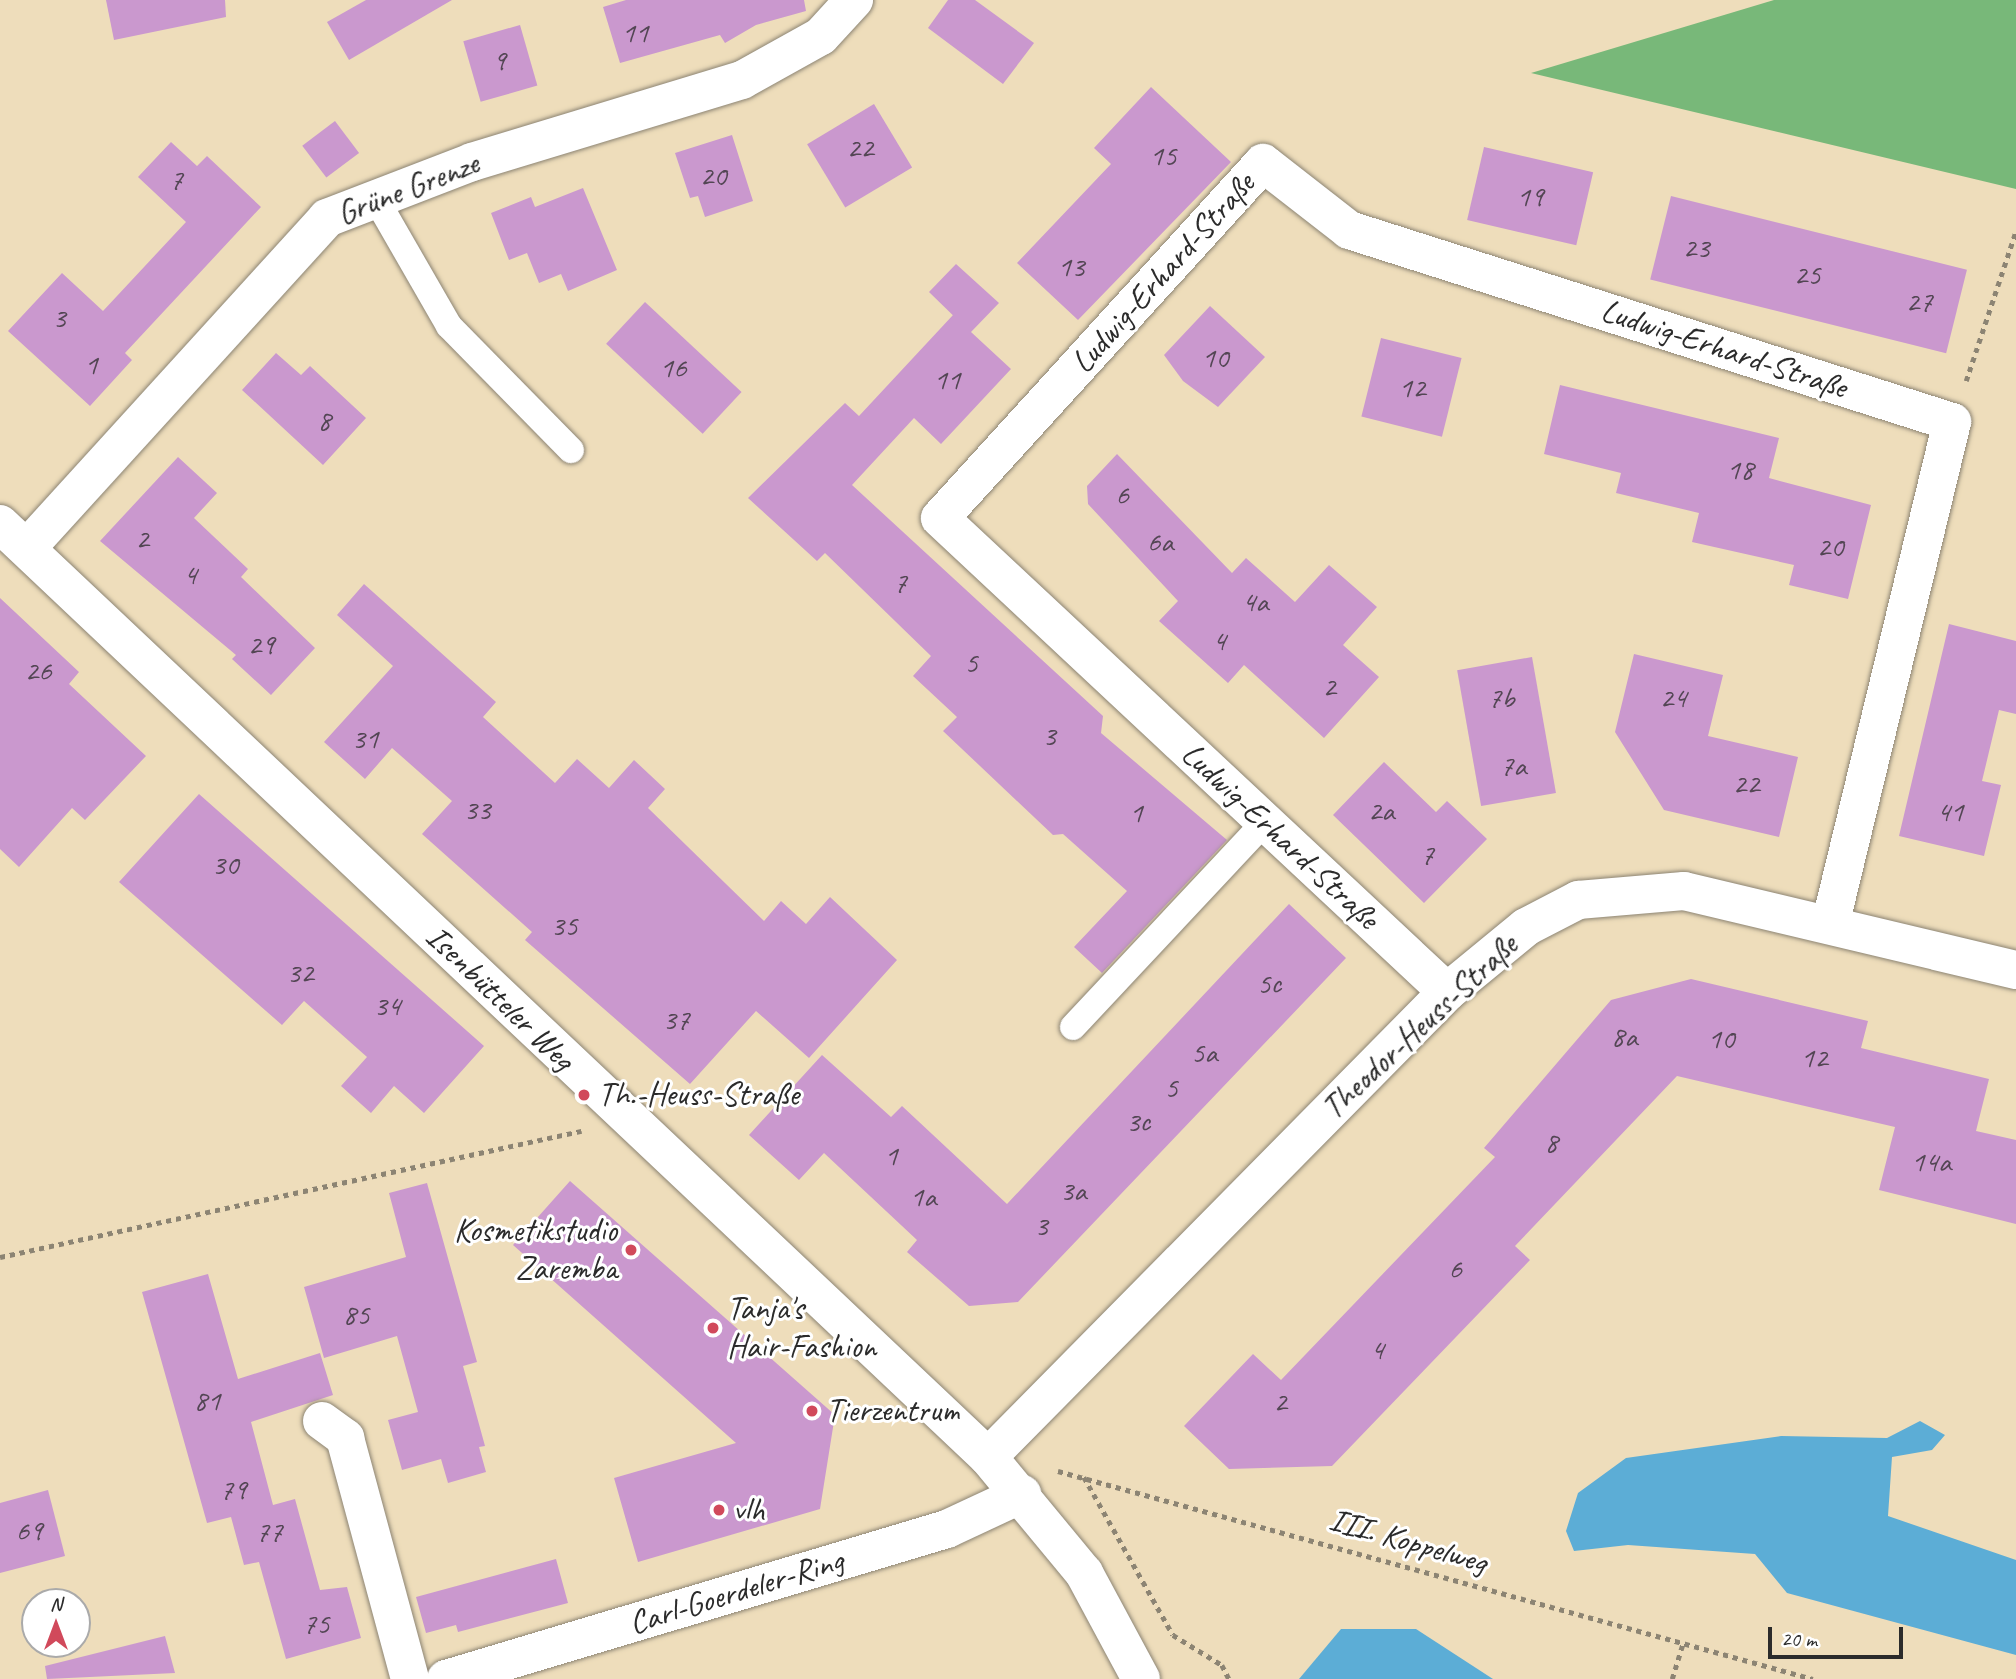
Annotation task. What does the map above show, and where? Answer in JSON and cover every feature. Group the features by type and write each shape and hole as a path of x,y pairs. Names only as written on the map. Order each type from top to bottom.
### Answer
{"street":[{"name":"Grüne Grenze","path":"14,536 327,218 472,162 741,80 821,36 854,0"},
{"name":"Ludwig-Erhard-Straße","path":"1447,992 940,518 1263,163 1349,230 1952,422"},
{"path":"1831,922 1952,422"},
{"name":"Isenbütteler Weg","path":"14,536 629,1121 988,1457 1022,1494 1084,1573 1141,1679"},
{"name":"Theodor-Heuss-Straße","path":"988,1457 1447,992 1526,928 1578,900 1684,891 1831,922 2016,970"},
{"path":"321,1421 345,1438 410,1679"},
{"name":"Carl-Goerdeler-Ring","path":"446,1679 947,1529 1022,1494"}],"lane":[{"path":"376,199 449,326 570,450"},
{"path":"1073,1027 1265,822"}],"path":[{"path":"1952,422 2016,231"},
{"path":"0,1257 629,1121"},
{"name":"III. Koppelweg","path":"988,1457 1084,1477 1813,1679"},
{"path":"1084,1477 1172,1636 1222,1665 1228,1679"},
{"path":"1672,1679 1683,1643"}],"green space":[{"path":"1774,0 2016,0 2016,189 1531,73"}],"water":[{"path":"1920,1421 1945,1435 1932,1450 1892,1457 1888,1516 2016,1560 2016,1655 1787,1593 1755,1554 1628,1545 1574,1551 1566,1531 1578,1493 1626,1458 1781,1436 1887,1438"},
{"path":"1341,1629 1416,1629 1493,1679 1299,1679"}],"building":[{"path":"106,0 225,0 226,17 114,40"},
{"path":"366,0 452,0 349,60 327,22"},
{"path":"626,0 804,0 806,11 756,25 725,43 720,35 620,63 603,7"},
{"path":"948,0 975,0 1034,43 1003,84 928,28"},
{"path":"520,25 537,86 481,102 463,41"},
{"path":"1151,87 1231,162 1078,320 1017,263 1111,164 1094,148"},
{"path":"874,104 912,167 845,208 807,144"},
{"path":"335,121 359,153 326,178 302,146"},
{"path":"732,135 753,201 705,217 698,196 690,198 675,153"},
{"path":"171,142 197,166 207,156 261,207 125,353 132,360 90,406 8,331 62,273 103,311 186,222 138,177"},
{"path":"1484,147 1593,172 1576,245 1467,220"},
{"path":"583,188 617,270 568,291 561,274 539,283 527,253 509,260 491,213 531,197 535,207"},
{"path":"1671,196 1967,270 1946,353 1650,279"},
{"path":"956,264 999,303 971,332 1011,369 941,444 914,418 852,485 1103,716 1101,733 1227,840 1102,973 1074,947 1127,891 1063,834 1053,835 943,731 957,717 913,676 931,656 825,553 817,561 748,498 845,403 859,416 953,315 929,292"},
{"path":"645,302 742,392 703,434 606,344"},
{"path":"1210,306 1265,357 1218,407 1183,381 1164,355"},
{"path":"1381,338 1462,358 1442,437 1361,417"},
{"path":"276,353 301,375 310,366 366,418 323,465 242,390"},
{"path":"1560,385 1779,438 1769,478 1871,505 1848,599 1789,585 1794,565 1692,542 1699,513 1616,493 1621,473 1544,454"},
{"path":"1117,454 1232,573 1246,558 1295,602 1329,565 1377,607 1343,645 1379,677 1324,738 1244,665 1228,683 1159,621 1178,601 1088,504 1087,486"},
{"path":"178,457 217,493 194,518 248,569 241,577 315,648 271,695 232,659 236,655 100,541"},
{"path":"364,584 496,702 483,717 555,783 577,759 609,788 634,760 665,789 648,808 764,921 781,901 806,924 830,897 897,960 809,1058 756,1011 690,1084 525,940 532,932 422,834 452,801 392,748 365,779 324,742 393,666 337,615"},
{"path":"0,598 79,672 69,684 146,756 85,820 72,808 19,867 0,849"},
{"path":"1949,624 2016,641 2016,714 1999,710 1982,781 2001,785 1984,856 1899,836"},
{"path":"1634,654 1723,675 1708,736 1798,757 1779,837 1664,810 1615,732"},
{"path":"1532,657 1556,793 1481,806 1457,670"},
{"path":"1384,762 1436,812 1447,801 1487,839 1424,903 1333,815"},
{"path":"199,794 484,1046 424,1113 394,1086 371,1113 341,1086 367,1057 304,1001 282,1025 119,882"},
{"path":"1289,904 1346,958 1018,1302 969,1306 907,1252 917,1240 824,1153 799,1180 749,1135 822,1055 891,1117 902,1106 1007,1204"},
{"path":"1691,979 1868,1021 1861,1048 1989,1079 1976,1131 2016,1140 2016,1224 1879,1190 1895,1127 1677,1076 1515,1246 1530,1260 1332,1466 1229,1469 1184,1426 1253,1354 1281,1380 1495,1157 1484,1148 1611,1000"},
{"path":"570,1181 835,1415 820,1509 638,1562 614,1478 736,1443 513,1245"},
{"path":"427,1183 477,1362 463,1366 485,1446 479,1447 486,1472 448,1483 441,1459 402,1470 388,1420 418,1412 397,1336 324,1358 304,1287 406,1257 389,1193"},
{"path":"208,1274 238,1379 320,1353 333,1395 251,1422 273,1505 295,1499 320,1590 347,1587 361,1638 286,1659 259,1562 244,1565 231,1517 207,1523 142,1292"},
{"path":"48,1490 65,1556 0,1573 0,1503"},
{"path":"556,1559 568,1603 458,1632 456,1625 426,1633 416,1597"},
{"path":"165,1636 175,1673 47,1679 45,1666 77,1658 91,1658 91,1654"}],"place":[{"name":"Th.-Heuss-Straße","path":"584,1095"},
{"name":"Kosmetikstudio Zaremba","path":"631,1250"},
{"name":"Tanja's Hair-Fashion","path":"713,1328"},
{"name":"Tierzentrum","path":"812,1411"},
{"name":"vlh","path":"719,1510"}]}
